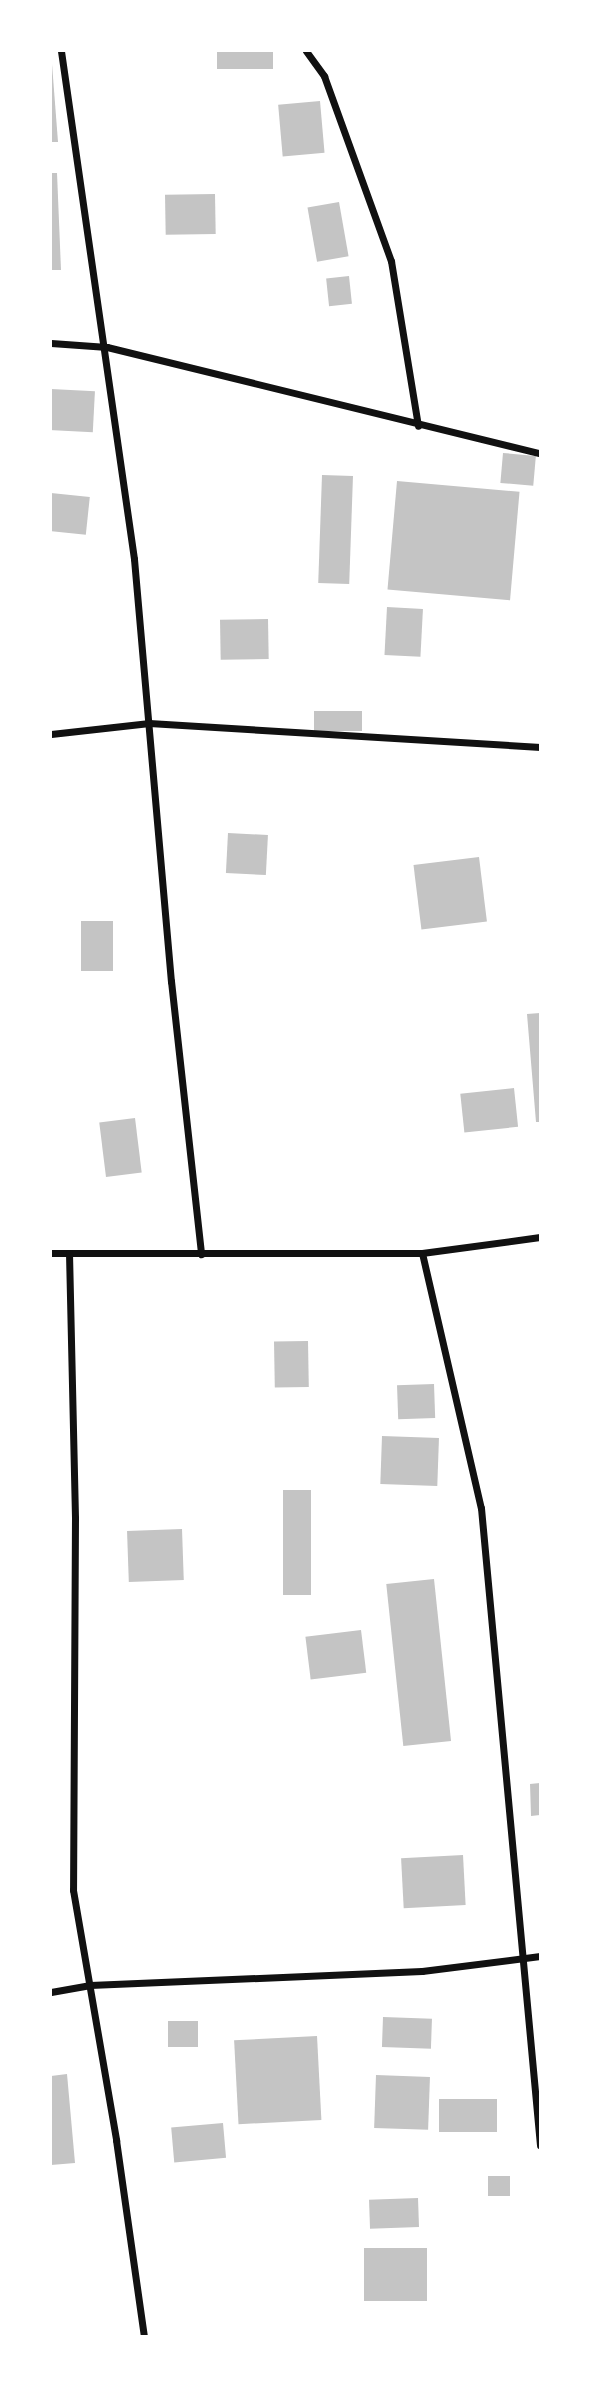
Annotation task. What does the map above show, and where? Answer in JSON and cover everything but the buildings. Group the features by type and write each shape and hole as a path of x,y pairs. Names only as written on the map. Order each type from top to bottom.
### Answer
{"street":[{"path":"61,51 107,347 134,559 201,1254"},
{"path":"306,51 324,76 391,261 418,426"},
{"path":"51,342 107,347 354,406 418,426 540,453"},
{"path":"51,734 149,723 540,747"},
{"path":"51,1253 422,1253 540,1237"},
{"path":"69,1253 75,1518 73,1890 144,2336"},
{"path":"422,1253 481,1508 526,1958 540,2145"},
{"path":"51,1993 90,1985 422,1971 540,1956"}]}
